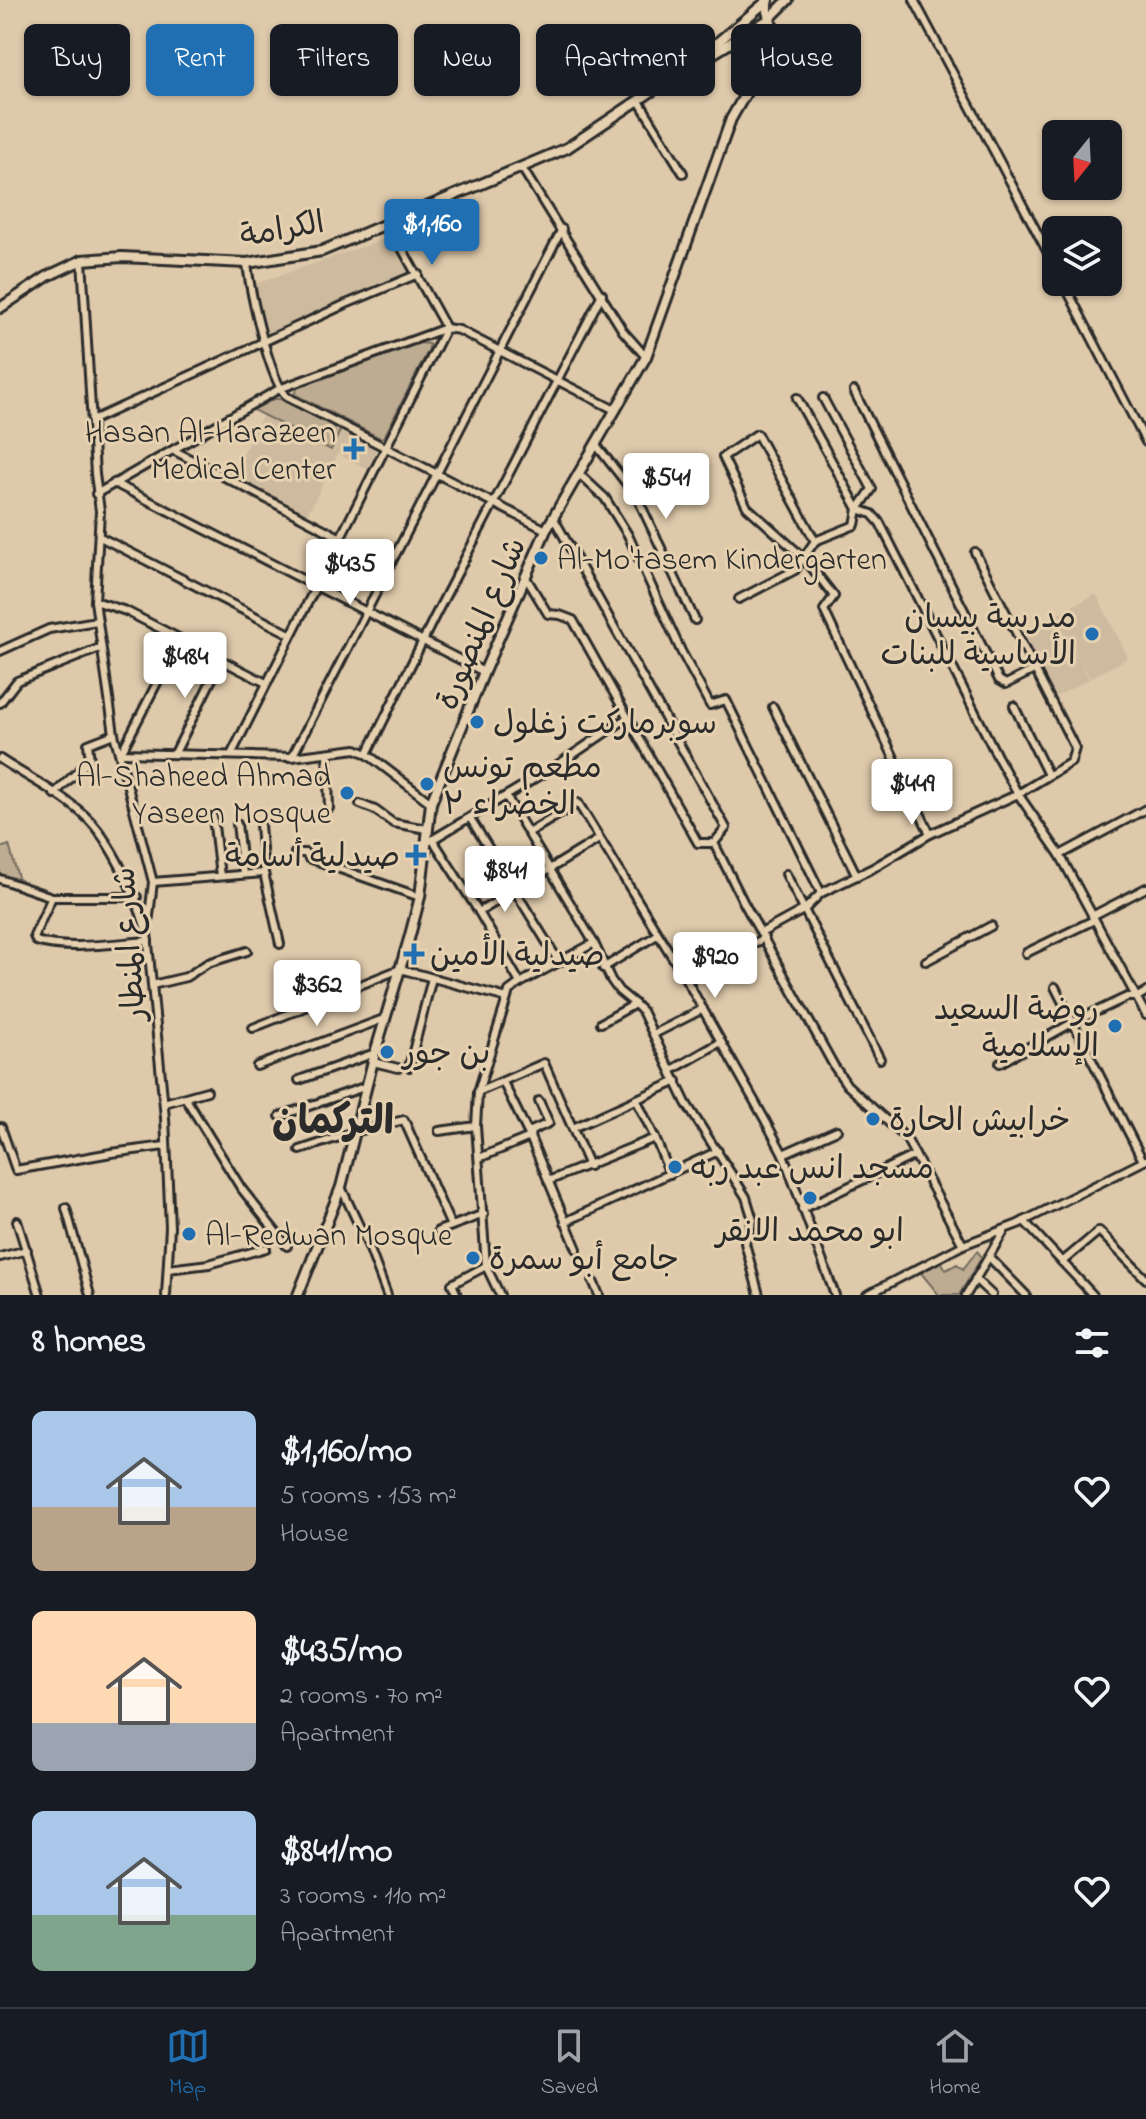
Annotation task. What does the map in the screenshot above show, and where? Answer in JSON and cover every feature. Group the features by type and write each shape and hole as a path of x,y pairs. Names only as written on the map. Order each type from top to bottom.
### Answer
{"main road":[{"name":"الكرامة","path":"715,45 769,0"},
{"name":"شارع المنصورة","path":"298,1295 341,1187 420,897 429,841 427,829 431,803 546,530 646,357 731,119 775,42 775,32 766,13 769,0"},
{"name":"الكرامة","path":"715,51 768,20 788,0"},
{"name":"الكرامة","path":"0,308 48,276 82,260 122,257 247,263 322,251 567,148 646,96"}],"street":[{"path":"914,0 1042,242"},
{"path":"639,101 683,173"},
{"path":"522,168 623,331 646,357"},
{"path":"388,223 446,328"},
{"path":"292,757 562,229"},
{"name":"شارع المنطار","path":"82,260 96,494 100,511 95,601 100,648 114,734 153,882 148,937 164,1103 170,1227 166,1295"},
{"path":"247,263 249,284 264,341 279,389 287,397 546,530"},
{"path":"93,420 418,274"},
{"path":"367,754 602,294"},
{"path":"1070,296 1146,442"},
{"path":"231,755 446,328"},
{"path":"96,494 279,389 446,328 459,330 615,410"},
{"path":"854,391 999,680 1006,684 1036,669"},
{"path":"797,398 858,509 872,514 880,523 1018,794 1060,855 1146,1015"},
{"path":"739,599 795,570 815,541 855,525 858,509 872,489 823,398"},
{"path":"815,541 757,434 723,457 747,507 805,559 834,596 824,610 930,834"},
{"path":"597,446 637,497 695,620"},
{"path":"173,450 339,537"},
{"path":"578,473 605,498 628,535 681,651 710,705 726,700 821,893"},
{"path":"114,483 484,672"},
{"path":"553,517 726,828 714,843"},
{"path":"100,537 290,634"},
{"path":"687,981 805,909 821,893 930,834 1018,794 1071,762 1075,748 975,552"},
{"path":"525,576 548,614 573,620 698,843 714,843"},
{"path":"95,601 126,611 266,683"},
{"path":"0,651 49,629 97,621"},
{"path":"179,640 121,753 292,757 356,749 431,803"},
{"path":"0,703 17,681 100,648"},
{"path":"175,753 221,661"},
{"path":"1014,706 1048,775"},
{"path":"773,707 857,876"},
{"path":"520,983 479,912 429,841 556,766 627,718"},
{"path":"54,794 90,760 88,744 114,734"},
{"path":"327,753 329,808"},
{"path":"0,759 85,816 137,897 148,937 73,944 36,941 34,936 52,897"},
{"path":"506,796 594,943 603,968 619,991 642,1011 686,1103 746,1197 753,1220 745,1243 759,1295"},
{"path":"528,833 578,803 687,981 783,1154 835,1295"},
{"path":"360,804 393,823 427,829"},
{"path":"1060,855 1146,809"},
{"path":"213,817 220,876"},
{"path":"470,818 559,962"},
{"path":"237,824 243,874"},
{"path":"260,825 264,873 280,944"},
{"path":"479,912 599,839"},
{"path":"714,843 840,1076 900,1130 963,1245"},
{"path":"295,853 305,853 309,858 420,897"},
{"path":"153,882 264,873"},
{"path":"786,874 880,1059"},
{"path":"0,879 52,897 137,897"},
{"path":"1026,953 1146,888"},
{"path":"926,961 991,926"},
{"path":"603,968 657,935"},
{"path":"500,1295 486,1266 476,1126 478,1092 509,991 594,943"},
{"path":"152,985 186,977 208,963 247,951"},
{"path":"253,1028 400,969 507,998"},
{"path":"409,1067 432,978"},
{"path":"867,1295 963,1245 992,1232 1004,1231 1144,1161 1055,987"},
{"path":"1000,1063 1072,1023 1127,997 1137,997 1146,992"},
{"path":"601,1023 635,1004"},
{"path":"654,1034 703,1009"},
{"path":"257,1066 386,1018"},
{"path":"672,1070 721,1042"},
{"path":"299,1080 374,1057 398,1068"},
{"path":"478,1092 544,1063 589,1166"},
{"path":"573,1128 677,1081"},
{"path":"503,1082 530,1137 577,1249"},
{"path":"280,1116 367,1086"},
{"path":"164,1103 207,1091"},
{"path":"186,1099 241,1188 287,1246"},
{"path":"636,1099 670,1174"},
{"path":"530,1137 531,1131 549,1123 539,1101"},
{"path":"300,1150 404,1120 451,1226"},
{"path":"439,1131 476,1126"},
{"path":"1,1127 16,1170 165,1146"},
{"path":"783,1154 837,1130"},
{"path":"479,1158 530,1137"},
{"path":"548,1181 655,1138"},
{"path":"565,1222 718,1151"},
{"path":"802,1209 915,1155"},
{"path":"341,1187 387,1295"},
{"path":"66,1208 90,1295"},
{"path":"438,1231 484,1214"},
{"path":"17,1221 40,1295"},
{"path":"1021,1223 1093,1295"},
{"path":"966,1295 1004,1231"},
{"path":"1062,1262 1099,1231 1146,1279"},
{"path":"168,1269 209,1264 266,1248"},
{"path":"0,1257 27,1250"},
{"path":"989,1257 1026,1295"},
{"path":"457,1295 452,1284 486,1266"},
{"path":"975,1279 992,1295"},
{"path":"593,1281 599,1295"},
{"path":"885,1287 892,1295"}],"shaded area":[{"path":"391,237 412,273 267,334 255,284"},
{"path":"420,343 429,344 429,349 384,437 380,438 294,394 298,387"},
{"path":"280,399 341,429 331,450 253,410"},
{"path":"262,416 330,450 341,429 375,447 377,453 369,470 338,454 307,515 232,475"},
{"path":"1096,594 1127,655 1126,659 1090,678 1077,654 1089,679 1054,698 1022,632"},
{"path":"9,845 19,881 0,876 0,848"},
{"path":"977,1251 982,1257 959,1295 939,1295 921,1273 941,1261 946,1270 957,1264 963,1269"}],"place":[{"name":"Hasan Al-Harazeen Medical Center","path":"354,449"},
{"name":"Al-Mo'tasem Kindergarten","path":"541,558"},
{"name":"مدرسة بيسان الأساسية للبنات","path":"1092,634"},
{"name":"سوبرماركت زغلول","path":"477,722"},
{"name":"مطعم تونس الخضراء ٣","path":"427,784"},
{"name":"Al-Shaheed Ahmad Yaseen Mosque","path":"347,793"},
{"name":"صيدلية أسامة","path":"416,855"},
{"name":"صيدلية الأمين","path":"414,954"},
{"name":"روضة السعيد الإسلامية","path":"1115,1026"},
{"name":"بن جور","path":"387,1052"},
{"name":"خرابيش الحارة","path":"873,1119"},
{"name":"مسجد انس عبد ربه","path":"675,1167"},
{"name":"ابو محمد الانقر","path":"810,1198"},
{"name":"Al-Redwan Mosque","path":"189,1234"},
{"name":"جامع أبو سمرة","path":"473,1258"}],"district":[{"name":"التركمان","path":"333,1119"}]}
